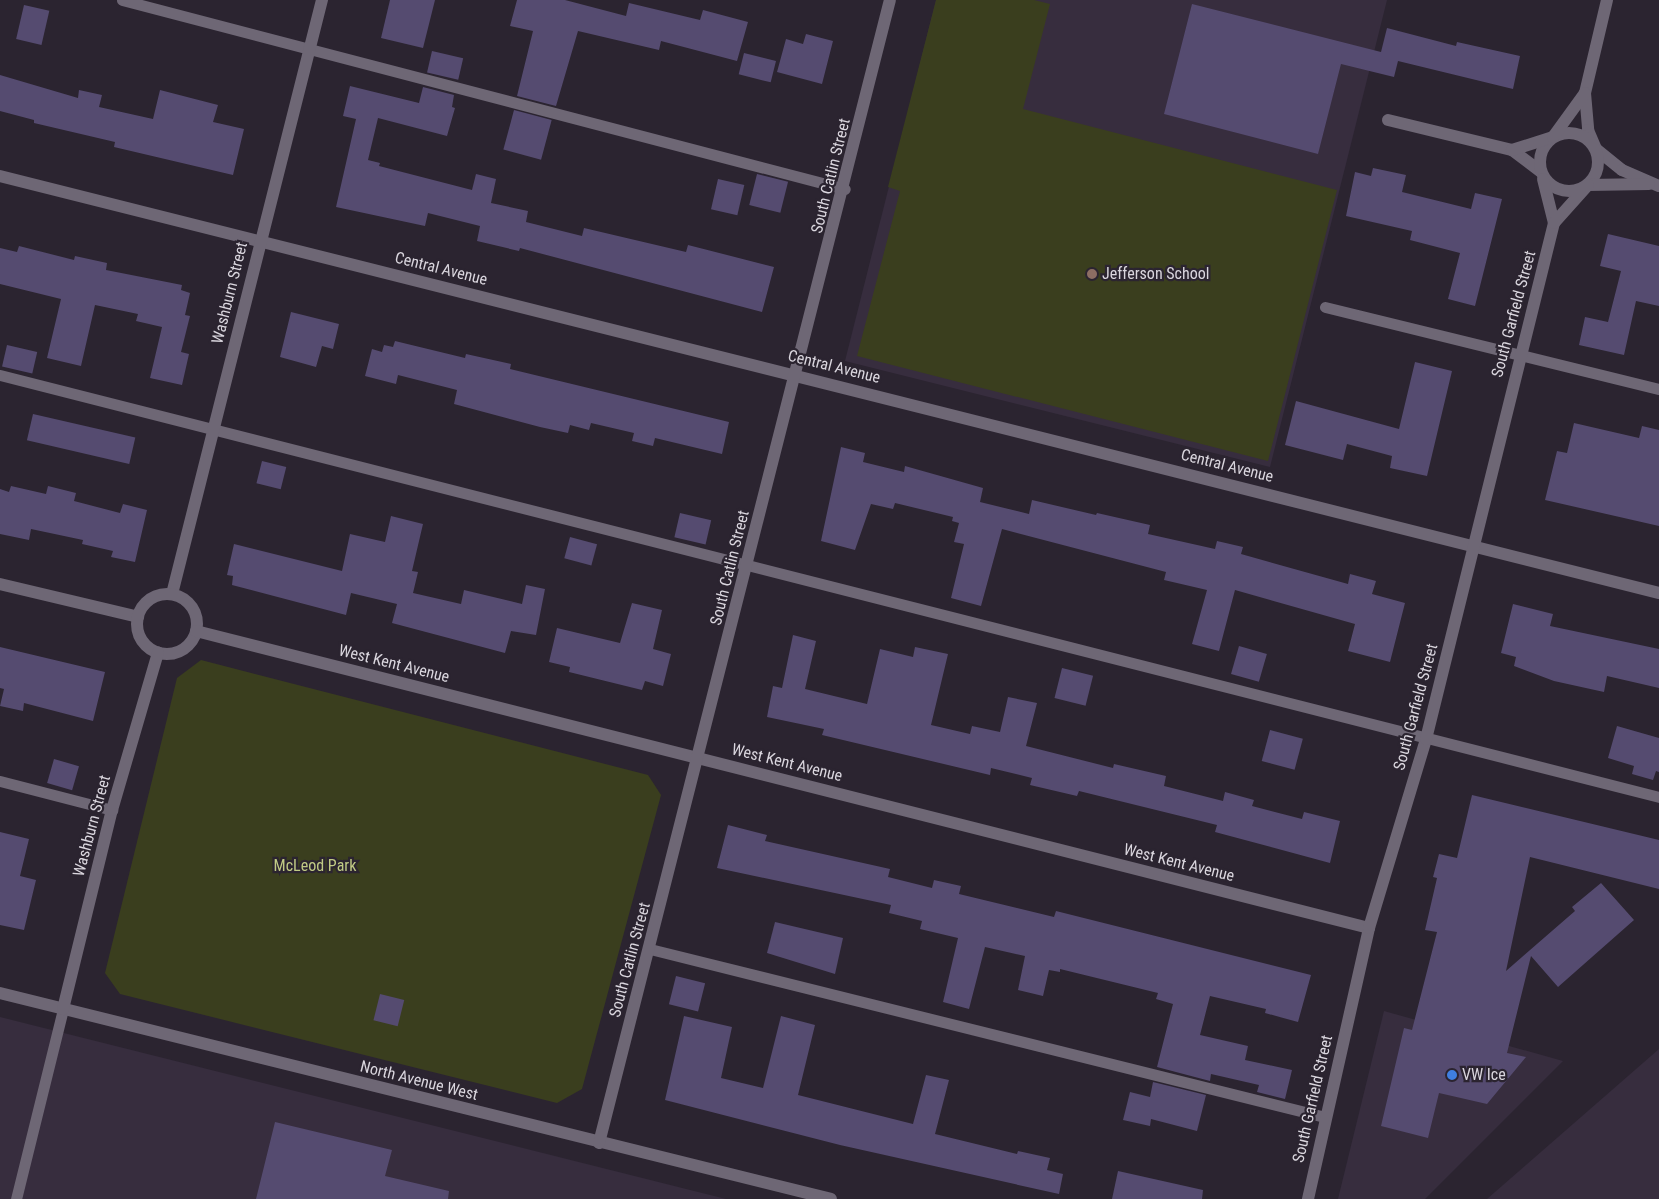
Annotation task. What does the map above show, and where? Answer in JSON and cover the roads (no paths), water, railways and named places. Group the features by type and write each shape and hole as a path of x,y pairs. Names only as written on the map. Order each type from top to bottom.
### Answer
{"street":[{"name":"Washburn Street","path":"172,594 259,240 322,0"},
{"name":"South Catlin Street","path":"599,1143 797,374 890,0"},
{"path":"1588,185 1598,167 1596,149 1588,130 1585,93 1607,0"},
{"path":"1541,172 1541,152 1585,93"},
{"path":"1388,120 1512,150 1541,172 1553,187 1562,191 1572,191 1604,182 1656,185"},
{"path":"1512,150 1562,133 1582,135 1622,170 1656,185"},
{"name":"South Garfield Street","path":"1541,172 1554,223"},
{"name":"Central Avenue","path":"0,176 797,374 1659,593"},
{"name":"South Garfield Street","path":"1308,1199 1369,928 1426,739 1554,223 1588,185"},
{"path":"0,584 138,617"},
{"path":"172,594 191,606 196,615 196,631 189,645 180,651 158,653 142,642 138,633 138,617 144,604 153,597 172,594"},
{"name":"West Kent Avenue","path":"196,631 1369,928"},
{"name":"Washburn Street","path":"63,1008 112,810 158,653"},
{"name":"North Avenue West","path":"0,993 831,1199"}],"lane":[{"path":"122,0 844,189"},
{"path":"1325,307 1659,389"},
{"path":"0,375 1659,797"},
{"path":"0,782 112,810"},
{"path":"650,949 1325,1118"},
{"path":"16,1199 63,1008"}],"place":[{"name":"Jefferson School","path":"1092,274"},
{"name":"VW Ice","path":"1452,1075"}],"park label":[{"name":"McLeod Park","path":"315,866"}]}
